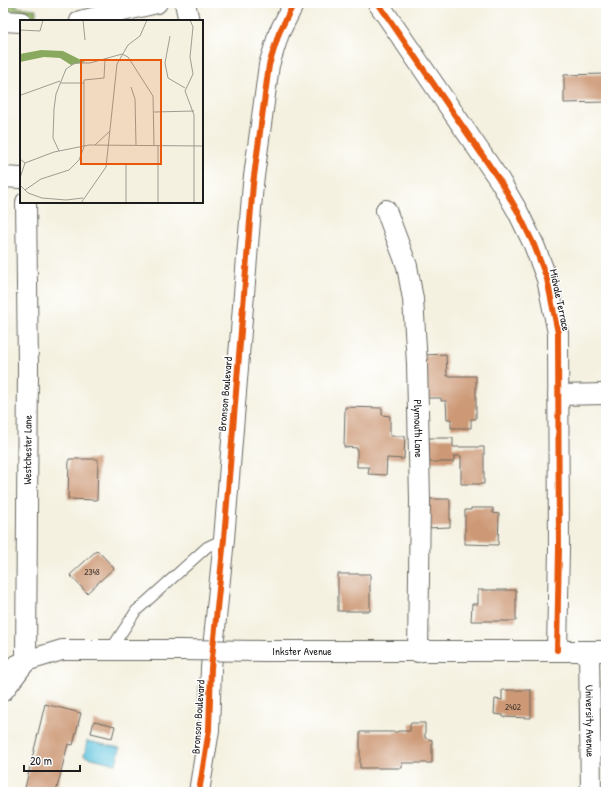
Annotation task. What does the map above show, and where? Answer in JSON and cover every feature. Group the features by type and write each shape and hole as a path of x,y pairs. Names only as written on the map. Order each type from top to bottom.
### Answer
{"street":[{"path":"84,20 158,3"},
{"path":"185,3 189,20"},
{"name":"Bronson Boulevard","path":"199,792 209,730 211,668 224,538 253,184 269,65 279,32 294,3"},
{"name":"Midvale Terrace","path":"378,3 500,181 518,212 534,245 547,279 558,333 557,650"},
{"path":"3,20 20,22"},
{"path":"3,178 20,178"},
{"name":"Westchester Lane","path":"26,203 28,366 26,661"},
{"name":"Plymouth Lane","path":"386,210 407,266 413,299 417,364 420,492 418,652"},
{"path":"558,395 606,394"},
{"name":"Inkster Avenue","path":"3,672 26,661 62,650 111,649 264,652 598,651"},
{"name":"University Avenue","path":"591,792 598,651"},
{"path":"3,691 26,661"}],"lane":[{"path":"111,649 136,611 207,546 224,538"}],"green space":[{"path":"3,3 17,3 17,7 36,9 36,20 3,19"}],"water":[{"path":"87,741 120,748 116,764 84,756"}],"building":[{"path":"606,74 606,102 564,103 564,75"},
{"path":"446,354 447,376 476,376 476,419 471,419 471,428 451,428 451,419 447,419 446,401 441,401 441,398 422,398 424,355"},
{"path":"345,407 382,408 382,415 390,416 390,436 405,436 404,459 387,458 386,475 368,474 369,467 357,467 357,448 344,447"},
{"path":"429,438 453,438 453,447 484,447 484,484 461,484 461,456 454,456 454,462 429,462"},
{"path":"69,459 98,459 97,500 68,499"},
{"path":"426,499 450,499 450,527 426,528"},
{"path":"471,508 493,508 493,513 499,514 498,545 465,544 465,510 471,510"},
{"path":"97,550 114,568 87,593 70,575"},
{"path":"604,565 606,565 606,603 604,603"},
{"path":"338,574 370,574 370,611 338,611"},
{"path":"478,590 516,590 516,621 471,621 472,604 478,604"},
{"path":"502,690 531,690 531,718 503,717 503,715 494,714 495,699 502,700"},
{"path":"45,704 81,713 73,745 68,744 56,792 37,792 25,788"},
{"path":"94,721 115,726 112,738 91,733"},
{"path":"410,723 425,723 425,738 432,740 432,763 402,763 402,768 360,768 360,732 410,731"}],"cycle path":[{"path":"199,792 209,730 211,668 224,539 253,184 269,65 279,33 294,3"},
{"path":"378,3 500,181 518,212 534,245 547,279 558,333 559,549 557,650"}]}
